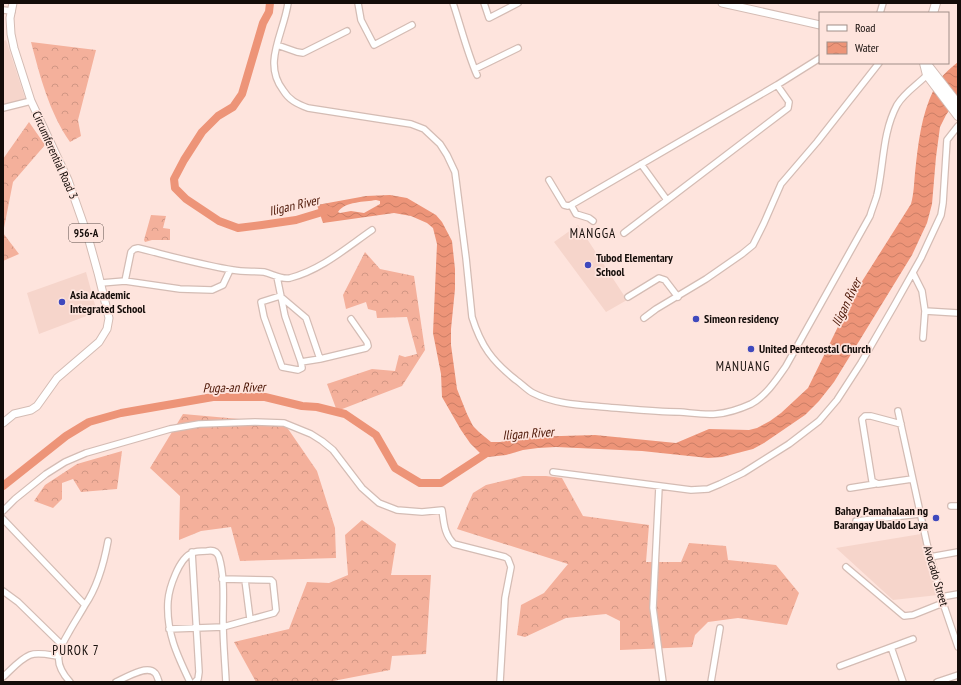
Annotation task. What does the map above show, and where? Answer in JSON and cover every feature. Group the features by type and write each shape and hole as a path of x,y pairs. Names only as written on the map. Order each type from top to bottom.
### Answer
{"highway":[{"path":"925,64 924,69 958,104"},
{"path":"931,77 958,116"}],"main road":[{"path":"722,3 819,25"},
{"name":"Circumferential Road 3","path":"3,423 14,414 31,410 37,406 45,397 57,378 99,342 107,329 109,318 88,236 68,180 31,101 14,48 11,34 12,7"}],"street":[{"path":"288,3 274,59 274,72 277,82 286,95 299,105 308,108 417,125 432,136 447,155 456,179 472,317 488,353 498,366 532,392 544,398 588,406 658,412 716,414 736,410 753,403 776,381 798,345 870,216 877,195 883,150 897,105 906,94 931,77"},
{"path":"358,3 362,23 374,45 412,25"},
{"path":"453,3 476,72 518,48"},
{"path":"484,3 489,18 518,3"},
{"path":"3,10 12,7"},
{"path":"277,45 303,53 347,31"},
{"path":"549,180 564,205 571,205 777,85 819,59"},
{"path":"644,318 656,308 678,297 728,264 753,245 781,184 817,142 877,64"},
{"path":"624,233 788,108 789,102 777,85"},
{"path":"3,108 31,101"},
{"path":"553,472 659,487 691,490 708,489 743,474 789,444 819,421 837,400 861,363 921,258 941,215 947,140 958,126"},
{"path":"641,164 667,200"},
{"path":"571,205 576,214 593,221"},
{"path":"124,281 131,252 135,248 230,270 256,271 273,274 284,279 289,278 311,272 320,267 372,230"},
{"path":"101,283 124,281 180,289 212,290 223,285 230,270"},
{"path":"912,273 922,291 925,311 923,338"},
{"path":"277,277 285,316 301,362 302,368 298,370 282,367 264,317 261,302 280,296"},
{"path":"628,296 659,278 665,280 678,297"},
{"path":"280,296 306,318 320,359"},
{"path":"925,311 958,313"},
{"path":"301,362 361,350 368,346 367,342 351,319"},
{"name":"Avocado Street","path":"898,411 930,557 941,597 958,647"},
{"path":"876,484 872,481 862,419 865,416 871,416 901,424"},
{"path":"3,511 46,474 65,462 86,453 170,430 199,424 274,422 296,427 311,434 333,450 362,488 379,503 397,510 422,512 442,510 448,538 454,544 505,556 508,559 511,567 506,598 500,682"},
{"path":"850,488 912,480"},
{"path":"659,487 653,608 662,682"},
{"path":"950,506 958,506"},
{"path":"856,521 920,514"},
{"path":"3,519 85,605"},
{"path":"70,682 62,672 59,665 58,656 61,644 92,594 97,583 108,541"},
{"path":"190,682 173,646 169,629 168,600 179,567 186,556 192,552 211,550 217,553 219,557 222,579 226,682"},
{"path":"192,552 199,672 198,679 195,682"},
{"path":"930,557 958,552"},
{"path":"846,567 904,616 912,615 943,603"},
{"path":"169,629 223,627 274,613 276,610 273,582 268,579 222,579"},
{"path":"245,580 250,619"},
{"path":"3,591 18,602 61,644"},
{"path":"941,597 958,594"},
{"path":"711,682 720,628"},
{"path":"840,666 913,639"},
{"path":"891,647 903,682"},
{"path":"3,677 30,655 36,654 58,656"},
{"path":"116,682 144,670 155,672 160,682"},
{"path":"939,682 958,675"}],"shaded area":[{"path":"6,40 26,101 3,107 3,41"},
{"name":"Tubod Elementary School","path":"578,225 627,300 606,312 554,242"},
{"name":"Asia Academic Integrated School","path":"86,272 97,312 39,334 27,293"},
{"path":"921,534 938,595 893,600 836,548"}],"green space":[{"path":"31,42 96,50 78,120 81,136 70,142 51,106"},
{"path":"29,122 45,145 13,182 3,233 3,159"},
{"path":"151,215 166,216 163,228 170,229 170,240 152,240 145,242 144,240"},
{"path":"3,233 19,254 3,261"},
{"path":"365,252 380,269 414,276 425,350 402,386 337,411 327,384 372,369 395,371 399,355 405,357 417,354 407,317 377,318 376,311 368,309 366,302 346,309 343,295"},
{"path":"183,414 284,423 317,471 335,528 336,558 240,561 231,527 201,531 179,540 180,496 150,468"},
{"path":"122,451 117,489 81,492 73,479 62,483 62,499 53,508 34,501 45,485 77,464"},
{"path":"523,476 562,478 583,516 649,525 646,562 681,562 689,543 726,546 728,560 776,565 799,593 787,625 738,618 708,622 695,635 692,647 620,650 620,621 606,614 566,618 525,637 517,635 521,605 544,593 568,564 457,529 473,493 486,485"},
{"path":"362,520 396,544 391,575 431,575 426,654 392,656 390,670 328,682 256,682 234,642 289,629 307,582 329,583 348,575 345,535"}],"water":[{"path":"958,62 958,98 946,115 940,127 932,204 927,223 912,255 834,382 819,401 805,415 764,443 753,449 722,457 708,458 642,451 556,447 523,450 506,455 488,457 481,454 470,443 461,430 442,397 441,374 433,333 437,244 433,228 427,223 411,216 394,213 323,223 317,205 366,196 390,195 407,198 436,215 442,222 452,241 455,269 451,345 457,389 473,426 491,442 500,442 527,437 595,435 676,443 709,429 749,430 757,428 770,421 808,388 854,294 911,204 919,141 926,109 936,85 944,74","holes":["376,200 380,201 380,204 364,213 351,211 338,212 341,208 350,204"]}],"waterway":[{"name":"Iligan River","path":"270,3 269,12 263,23 242,94 233,107 218,116 202,132 174,179 175,188 186,199 219,221 238,228 296,220 329,210"},
{"name":"Puga-an River","path":"3,486 66,436 89,422 121,413 213,397 265,397 345,414 376,435 395,468 420,483 441,483 493,449"}],"place":[{"name":"Tubod Elementary School","path":"588,265"},
{"name":"Asia Academic Integrated School","path":"62,302"},
{"name":"Simeon residency","path":"696,319"},
{"name":"United Pentecostal Church","path":"751,349"},
{"name":"Bahay Pamahalaan ng Barangay Ubaldo Laya","path":"936,518"}],"district":[{"name":"MANGGA","path":"593,233"},
{"name":"MANUANG","path":"743,366"},
{"name":"PUROK 7","path":"76,650"}]}
